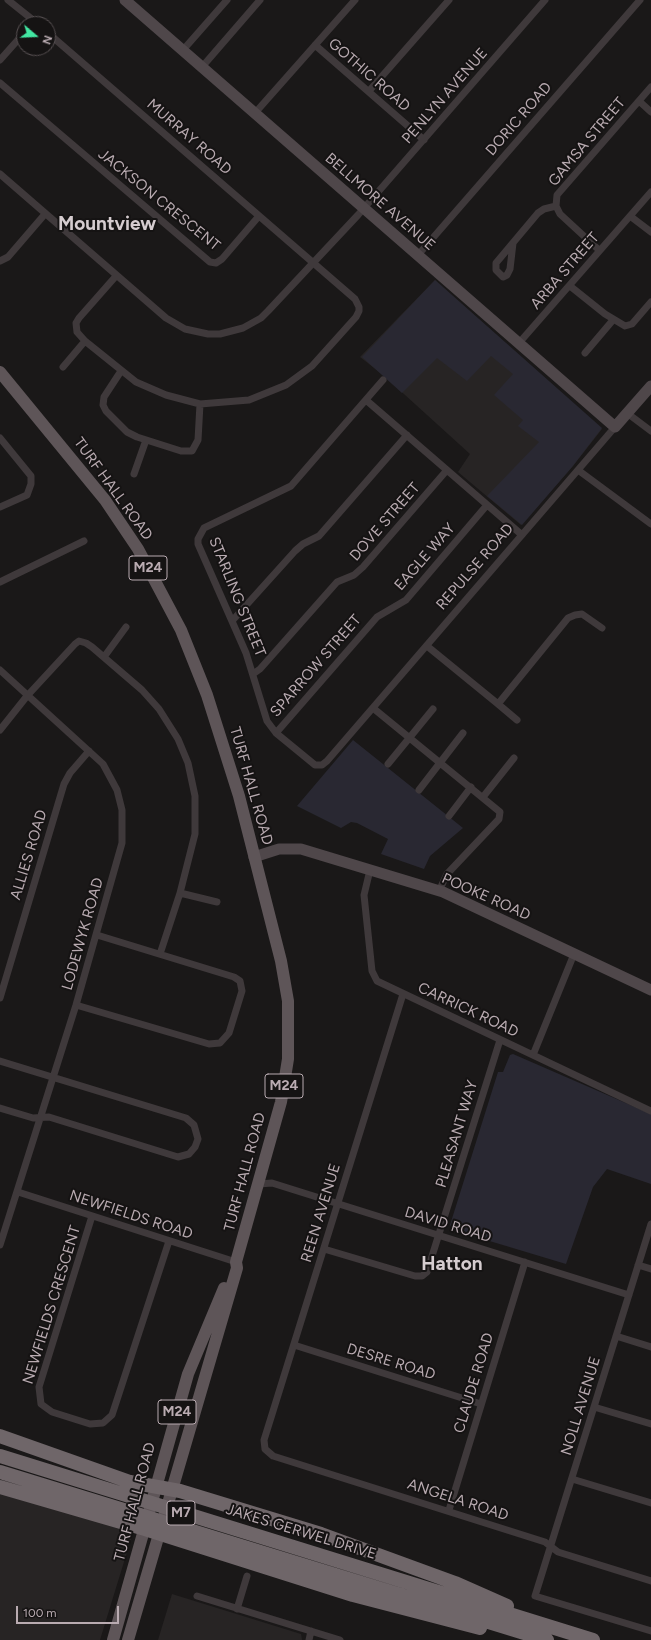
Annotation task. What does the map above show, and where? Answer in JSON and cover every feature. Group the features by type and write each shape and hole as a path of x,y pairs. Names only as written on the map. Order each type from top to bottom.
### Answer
{"highway":[{"path":"0,1436 130,1482 171,1490 237,1507 321,1534 455,1584 577,1635"},
{"name":"JAKES GERWEL DRIVE","path":"0,1456 361,1576 547,1640"},
{"name":"JAKES GERWEL DRIVE","path":"0,1472 361,1576 593,1640"},
{"path":"0,1487 159,1534 353,1595 442,1620 535,1640"}],"main road":[{"name":"TURF HALL ROAD","path":"0,372 104,500 138,549 167,602 194,660 215,717 254,857 285,981 289,1041 281,1102 236,1262 231,1268 188,1374 113,1640"},
{"name":"TURF HALL ROAD","path":"128,1640 237,1268 236,1262"}],"street":[{"path":"8,0 27,16"},
{"name":"BELLMORE AVENUE","path":"124,0 615,427"},
{"path":"183,50 227,0"},
{"path":"202,67 260,0"},
{"path":"255,114 354,0"},
{"path":"370,91 449,0"},
{"name":"PENLYN AVENUE","path":"0,174 116,276 174,323 194,332 220,334 243,328 260,318 364,208 545,0"},
{"name":"DORIC ROAD","path":"418,255 640,0"},
{"name":"MURRAY ROAD","path":"56,40 355,299 359,307 356,317 312,366 286,385 249,400 200,404 179,400 154,391 136,382 85,341"},
{"path":"0,60 16,42"},
{"name":"GOTHIC ROAD","path":"315,45 370,91 424,140"},
{"name":"JACKSON CRESCENT","path":"0,83 210,262 216,263 222,259 259,216"},
{"name":"GAMSA STREET","path":"599,250 563,218 556,206 556,198 560,190 651,87"},
{"path":"639,101 651,112"},
{"name":"ARBA STREET","path":"519,343 651,192"},
{"path":"513,243 541,210 556,206"},
{"path":"0,260 8,257 45,214"},
{"path":"630,216 651,232"},
{"path":"63,367 85,341 77,332 76,323 116,276"},
{"path":"570,286 613,320 625,326 630,325 651,302"},
{"path":"585,353 613,320"},
{"path":"121,371 104,397 103,405 106,411 130,434 182,451 192,450 198,440 200,404"},
{"name":"STARLING STREET","path":"319,765 313,764 276,733 267,721 253,674 232,621 198,544 201,532 204,528 291,486 382,380"},
{"name":"REPULSE ROAD","path":"319,765 327,761 651,386"},
{"path":"366,400 522,535"},
{"path":"627,413 651,431"},
{"path":"232,621 299,546 319,536 407,435"},
{"path":"0,438 31,476 31,484 26,495 0,507"},
{"path":"134,474 146,440"},
{"name":"DOVE STREET","path":"253,674 260,669 337,582 358,572 363,567 447,470"},
{"path":"578,470 651,524"},
{"name":"EAGLE WAY","path":"376,617 385,611 398,606 406,600 488,505"},
{"path":"0,582 84,541"},
{"path":"498,704 568,618 582,614 602,628"},
{"name":"SPARROW STREET","path":"276,733 376,617"},
{"path":"104,657 126,627"},
{"path":"0,730 27,696 75,644 79,642 86,643 104,657 142,690 159,709 178,739 188,763 195,796 195,834 180,893 160,954"},
{"path":"427,646 517,720"},
{"name":"LODEWYK ROAD","path":"0,670 103,764 117,790 122,810 122,842 97,935 18,1192 0,1245"},
{"path":"373,708 499,809 500,817 447,874 439,891"},
{"path":"388,764 433,709"},
{"path":"419,790 463,733"},
{"name":"ALLIES ROAD","path":"0,998 64,784 70,773 89,751"},
{"path":"483,797 514,758"},
{"path":"449,816 471,787"},
{"name":"POOKE ROAD","path":"254,857 279,849 293,848 439,891 473,905 651,990"},
{"name":"CARRICK ROAD","path":"370,870 364,895 372,971 380,983 651,1111"},
{"path":"180,893 216,902"},
{"path":"76,1005 209,1044 220,1043 229,1033 242,991 240,981 234,977 97,935"},
{"path":"533,1056 574,954"},
{"name":"REEN AVENUE","path":"264,1440 403,994"},
{"name":"PLEASANT WAY","path":"324,1249 419,1276 425,1274 429,1269 440,1236 500,1040"},
{"path":"0,1061 186,1118 194,1125 198,1135 197,1143 189,1154 178,1157 49,1117 32,1118 0,1108"},
{"name":"DAVID ROAD","path":"259,1184 272,1183 629,1295"},
{"name":"NEWFIELDS ROAD","path":"18,1192 236,1262"},
{"name":"NEWFIELDS CRESCENT","path":"92,1216 39,1387 41,1404 52,1412 90,1424 103,1423 112,1415 116,1409 169,1241"},
{"name":"NOLL AVENUE","path":"651,1224 535,1596 651,1631"},
{"name":"CLAUDE ROAD","path":"449,1510 525,1262"},
{"path":"638,1265 651,1269"},
{"path":"616,1336 651,1346"},
{"name":"DESRE ROAD","path":"294,1345 481,1404"},
{"path":"594,1406 651,1424"},
{"name":"ANGELA ROAD","path":"264,1440 265,1449 272,1456 449,1510 545,1542 558,1552 651,1581"},
{"path":"572,1479 651,1503"},
{"path":"237,1609 247,1576"},
{"path":"196,1596 340,1640"},
{"path":"309,1640 311,1631"}],"shaded area":[{"path":"435,280 602,429 573,466 521,525 458,472 470,454 383,375 360,357"},
{"path":"435,280 602,428 572,467 522,525 487,496 539,442 518,426 523,420 494,395 513,374 491,356 467,381 437,358 402,393 362,357"},
{"path":"353,740 463,828 430,856 424,869 381,854 388,839 357,823 351,822 341,828 297,806"},
{"path":"513,1054 651,1114 651,1184 607,1169 593,1187 566,1264 453,1230 450,1225 498,1072 503,1072 510,1055"},
{"path":"0,1484 135,1526 100,1640 0,1640"},
{"path":"172,1594 301,1634 302,1640 158,1640"}],"district":[{"name":"Mountview","path":"107,224"},
{"name":"Hatton","path":"452,1264"}]}
